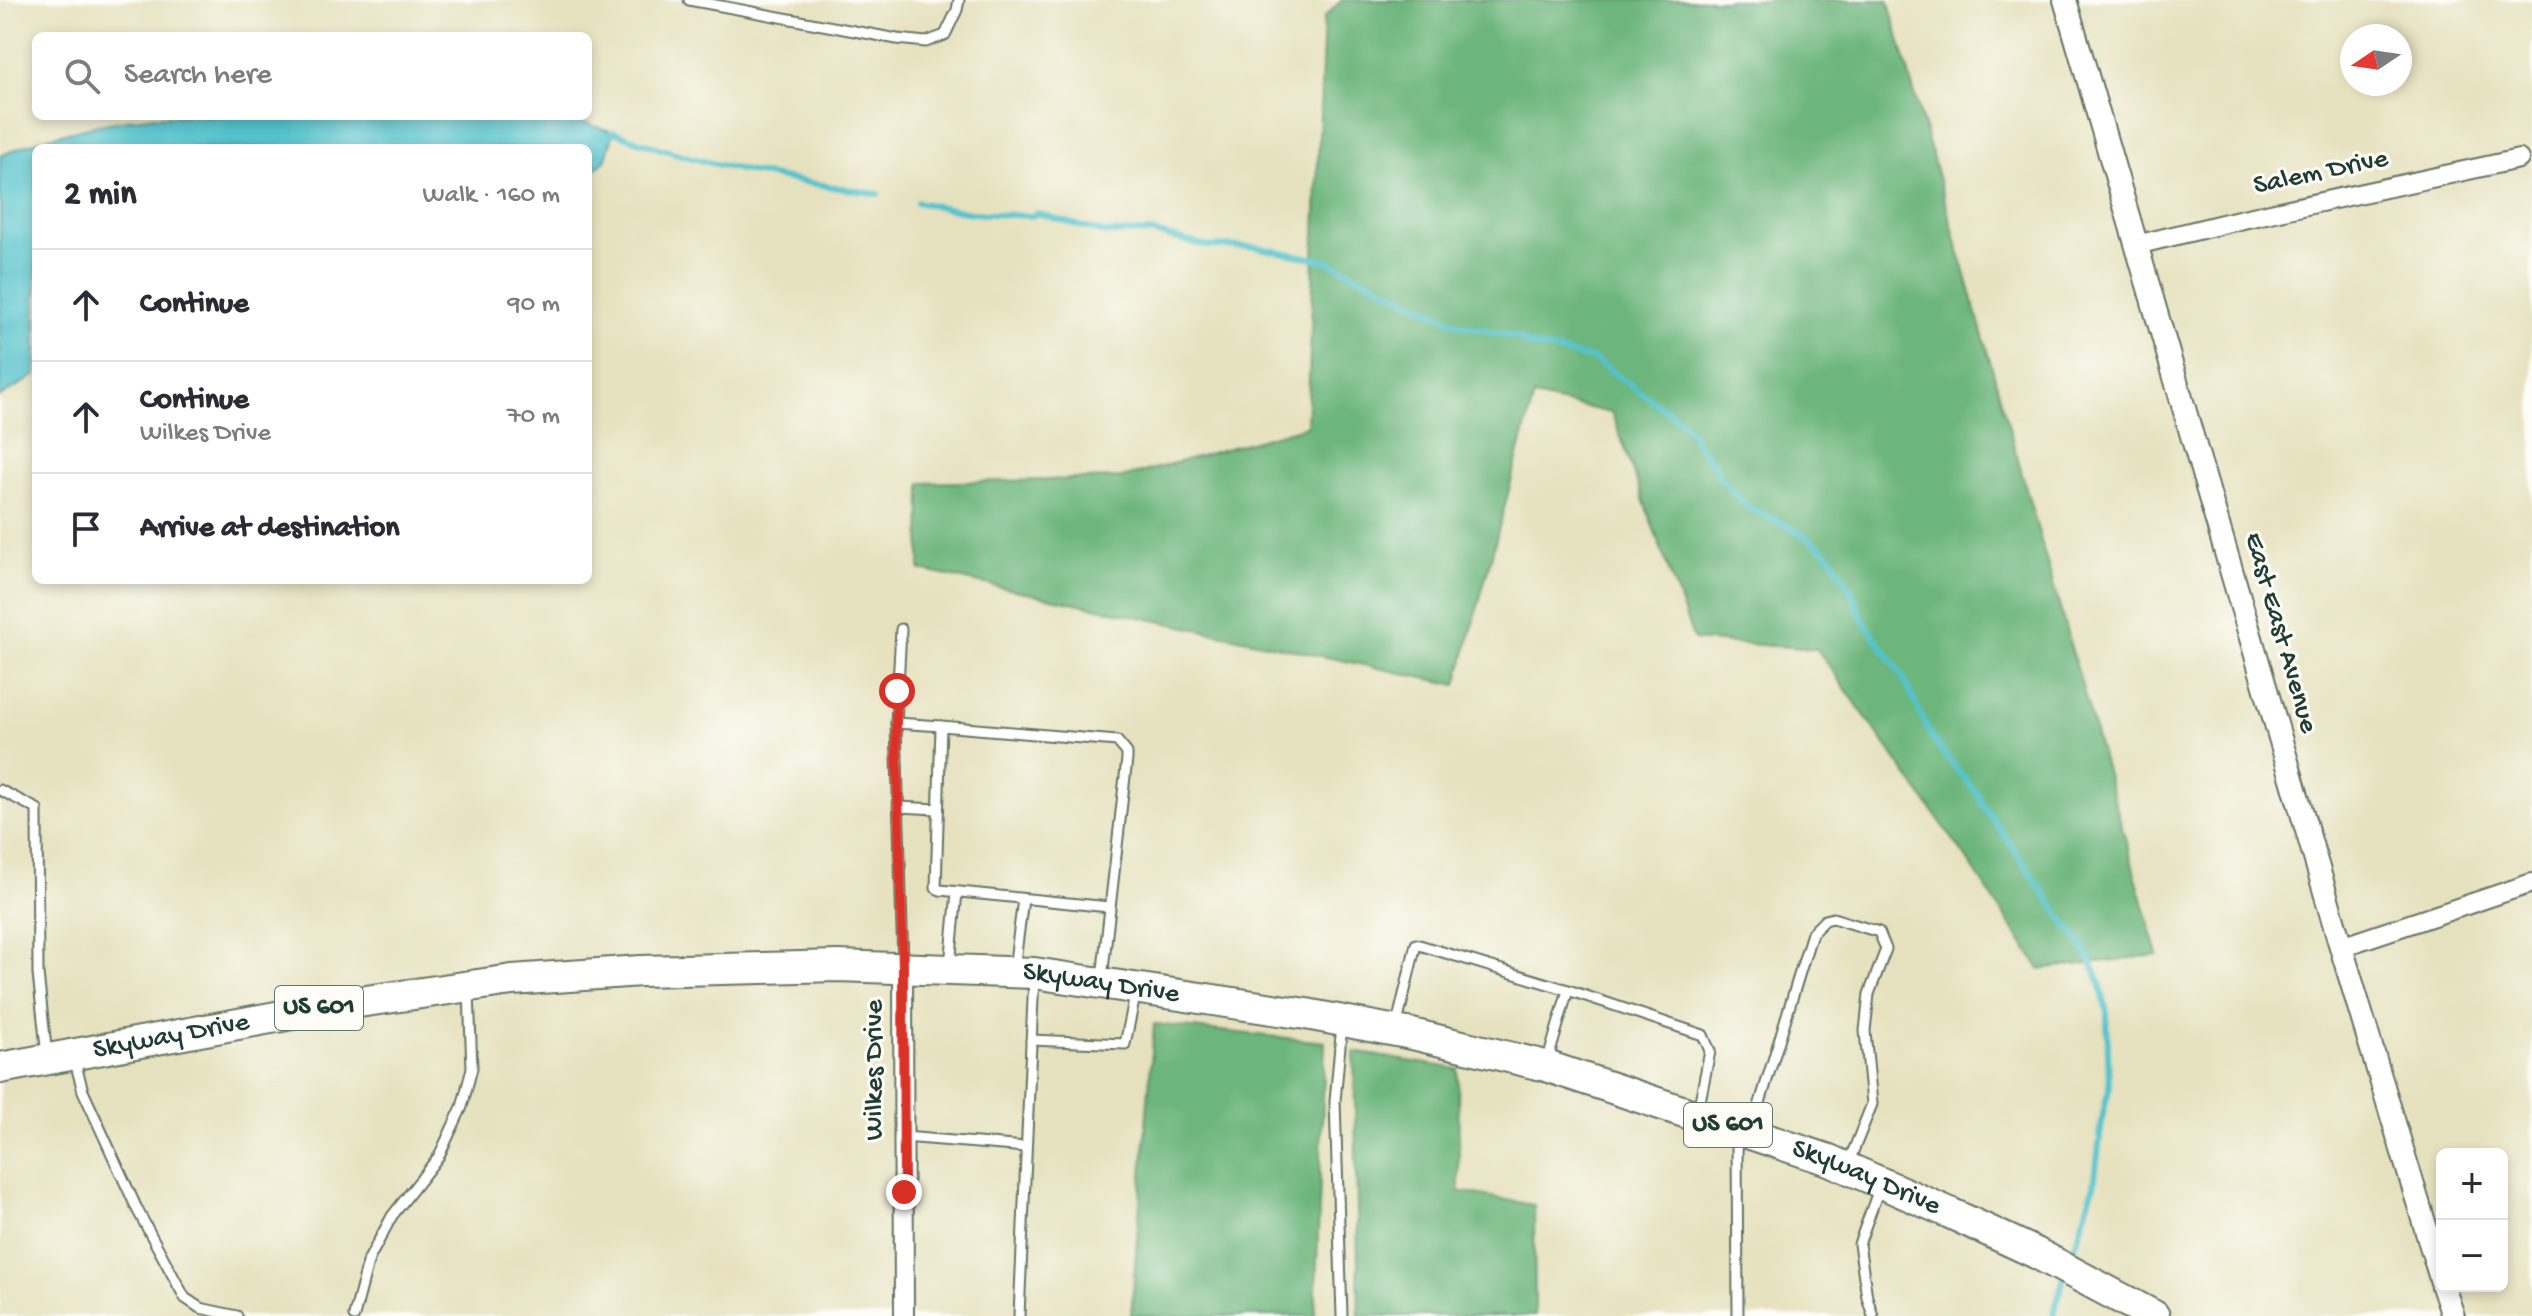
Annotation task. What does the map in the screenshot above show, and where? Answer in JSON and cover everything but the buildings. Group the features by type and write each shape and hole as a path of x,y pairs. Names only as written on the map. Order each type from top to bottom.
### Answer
{"highway":[{"name":"Skyway Drive","path":"0,1068 352,1003 469,985 655,971 903,967 1024,973 1342,1020 1546,1066 1698,1114 1847,1168 2036,1253 2136,1309"},
{"name":"US 601","path":"2136,1309 2167,1316"}],"street":[{"name":"East East Avenue","path":"2065,0 2341,947 2436,1261"},
{"name":"Salem Drive","path":"2136,245 2519,159"},
{"path":"2341,947 2532,883"},
{"name":"Wilkes Drive","path":"903,967 904,1316"},
{"name":"East East Avenue","path":"2446,1292 2453,1316"}],"lane":[{"path":"689,0 926,42 945,35 959,0"},
{"path":"901,629 896,723 903,967"},
{"path":"896,723 1117,741 1124,748 1127,759 1101,982"},
{"path":"941,726 935,883 940,890 1109,907"},
{"path":"0,790 37,809 38,974 60,1056 83,1091 132,1198 185,1298 200,1308 237,1316"},
{"path":"898,807 938,809"},
{"path":"950,969 957,892"},
{"path":"1019,1316 1031,1040 1024,973 1023,899"},
{"path":"1738,1316 1744,1131 1812,933 1825,920 1833,918 1879,932 1886,949 1869,994 1865,1031 1872,1104 1847,1168"},
{"path":"1395,1031 1416,944 1703,1035 1710,1051 1698,1114"},
{"path":"354,1316 369,1259 392,1216 439,1156 462,1107 472,1068 469,985"},
{"path":"1031,1040 1125,1044 1136,988"},
{"path":"1546,1066 1568,990"},
{"path":"1342,1020 1335,1101 1342,1316"},
{"path":"904,1137 1026,1147"},
{"path":"1873,1316 1859,1244 1882,1183"}],"green space":[{"path":"1342,0 1888,0 2158,955 2040,969 1962,852 1817,649 1694,640 1612,413 1534,396 1457,685 920,570 921,483 1122,478 1307,426 1324,18"},
{"path":"1154,1024 1325,1042 1315,1316 1131,1316"},
{"path":"1354,1052 1458,1069 1459,1191 1534,1205 1535,1316 1359,1316"}],"water":[{"path":"575,120 614,132 605,161 592,172 592,144 32,144 32,377 0,397 0,156 38,141 116,122"}],"waterway":[{"path":"610,134 614,132 711,163 878,194"},
{"path":"917,202 971,213 1032,216 1037,213 1104,233 1150,232 1206,246 1255,247 1327,261 1458,324 1522,339 1525,344 1594,359 1681,421 1716,467 1718,475 1747,507 1818,545 1831,557 1852,592 1863,620 1903,677 1933,740 1979,796 2088,955 2100,982 2107,1013 2109,1089 2094,1185 2071,1259"},
{"path":"2053,1316 2064,1277"}],"route":[{"path":"897,691 904,1192"}]}
